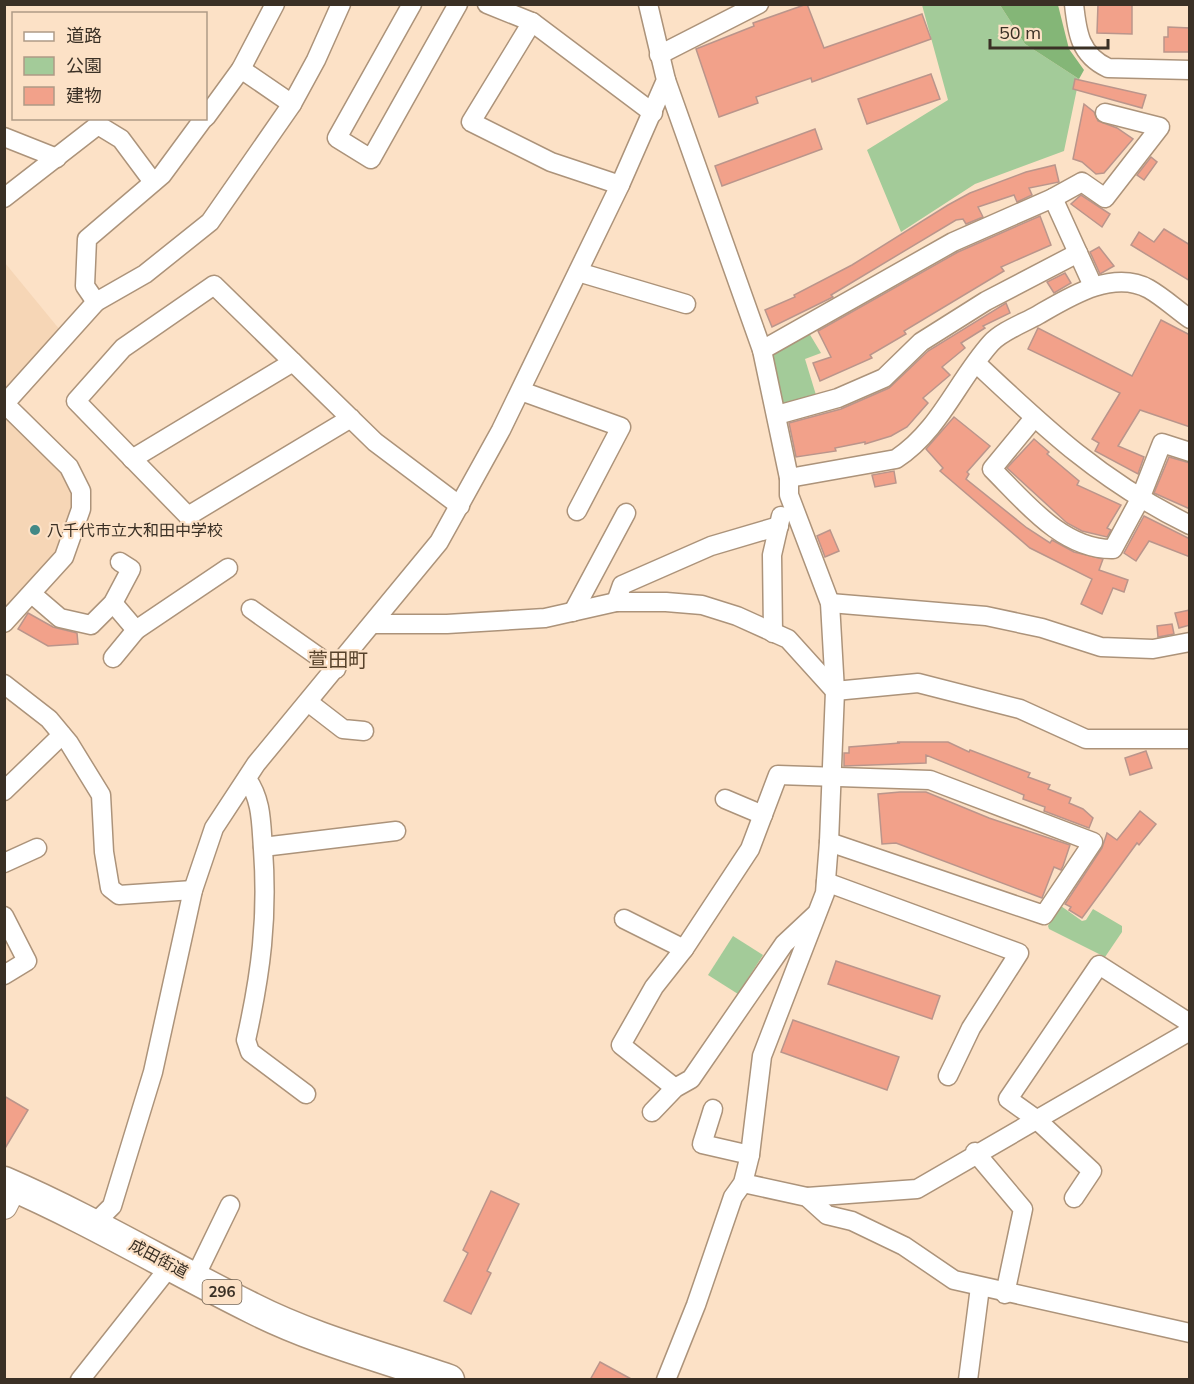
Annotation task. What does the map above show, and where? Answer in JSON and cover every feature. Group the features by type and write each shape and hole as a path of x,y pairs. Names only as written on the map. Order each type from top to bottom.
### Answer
{"highway":[{"name":"成田街道","path":"8,1191 95,1223 253,1309 302,1331 449,1380"}],"street":[{"path":"207,115 241,69 275,4"},
{"path":"4,623 64,557 81,509 81,491 69,467 8,407 8,400 96,302 146,274 210,222 292,104 316,60 341,4"},
{"path":"412,4 337,138 371,159 458,4"},
{"path":"487,4 532,22 653,113"},
{"path":"648,4 658,55 666,80 762,350 777,415 789,487 830,603 835,691 825,893 762,1056 750,1155 743,1183 733,1197 696,1305 666,1380"},
{"path":"658,55 759,4"},
{"path":"1074,4 1078,35 1088,56 1099,64 1108,68 1190,70"},
{"path":"532,22 471,122 550,162 620,185"},
{"path":"241,69 292,104"},
{"path":"95,1223 112,1206 153,1072 193,890 214,828 247,779 439,542 521,391 620,185 666,80"},
{"path":"762,350 843,307 953,242 1053,198 1082,182 1105,198 1160,127 1106,112"},
{"path":"96,302 85,286 87,239 153,182 203,120"},
{"path":"4,198 98,125 121,139 153,182"},
{"path":"4,137 57,158"},
{"path":"1053,198 1093,286"},
{"path":"777,415 838,398 884,378 921,342 986,301 1078,253"},
{"path":"578,272 686,304"},
{"path":"789,487 897,459 911,450 932,428 993,341 1071,296 1093,286 1134,284 1141,286 1190,319"},
{"path":"351,418 188,516 76,401 123,348 214,285 351,418 375,442 460,506"},
{"path":"132,459 293,362"},
{"path":"976,363 1034,418 1088,464 1140,499 1190,525"},
{"path":"521,391 621,427 577,512"},
{"path":"1034,418 992,469 1038,515 1068,537 1096,550 1113,549 1140,499 1162,443 1190,452"},
{"path":"773,633 772,555 789,487"},
{"path":"573,612 626,513"},
{"path":"616,602 622,585 711,546 779,526"},
{"path":"32,594 60,618 90,625 113,603 131,568"},
{"path":"113,658 136,630 228,568"},
{"path":"373,624 447,624 545,618 616,602 702,605 737,616 788,639 835,691"},
{"path":"113,603 136,630"},
{"path":"830,603 986,616 1042,627 1101,647 1153,649 1190,642"},
{"path":"251,609 336,669"},
{"path":"835,691 918,683 1020,709 1086,739 1190,739"},
{"path":"4,684 49,719 101,795 104,852 110,888 119,895 193,890"},
{"path":"308,702 343,729 364,731"},
{"path":"4,791 62,735"},
{"path":"675,1088 621,1045 654,987 684,949 750,849 778,775 930,780 1093,843 1044,915 829,843"},
{"path":"247,779 256,792 260,808 266,894 264,942 246,1040 250,1052 306,1094"},
{"path":"725,799 763,815"},
{"path":"263,847 396,831"},
{"path":"4,864 37,848"},
{"path":"826,882 1019,953 971,1028 948,1076"},
{"path":"652,1112 675,1088 691,1079 718,1036 749,998 784,944 815,915"},
{"path":"4,916 27,961 4,975"},
{"path":"624,919 684,949"},
{"path":"1074,1198 1092,1171 1036,1119 1008,1099 1100,965 1185,1020 1190,1026"},
{"path":"743,1183 807,1197 917,1188 975,1152 1177,1041 1190,1031"},
{"path":"713,1108 702,1144 750,1155"},
{"path":"975,1152 1023,1209 1005,1293"},
{"path":"807,1197 827,1215 852,1221 904,1246 954,1280 1190,1333"},
{"path":"80,1380 183,1271 230,1205"},
{"path":"968,1380 980,1287"}],"shaded area":[{"path":"5,263 60,330 5,394"},
{"name":"八千代市立大和田中学校","path":"4,414 68,476 74,491 74,507 57,554 4,613"}],"green space":[{"path":"922,5 1000,5 1025,44 1079,79 1064,151 975,184 901,232 867,150 948,100"},
{"path":"1000,5 1058,5 1069,49 1084,70 1079,79 1025,44"},
{"path":"809,333 821,353 805,359 816,395 783,404 771,351"},
{"path":"1061,906 1082,921 1086,920 1093,909 1122,926 1122,932 1105,957 1049,929 1048,926 1057,907"},
{"path":"733,936 763,955 738,994 708,975"}],"building":[{"path":"807,4 824,48 922,14 931,39 812,82 811,78 756,97 758,103 719,117 696,49 754,26 753,23"},
{"path":"1098,4 1132,4 1132,34 1097,33"},
{"path":"1168,27 1190,28 1190,52 1164,52 1164,37 1168,37"},
{"path":"931,74 940,99 867,124 858,99"},
{"path":"1075,79 1146,95 1142,108 1073,89"},
{"path":"1084,104 1094,112 1098,121 1117,128 1133,139 1104,173 1096,174 1082,162 1073,159"},
{"path":"815,129 822,149 722,186 715,166"},
{"path":"1151,157 1157,162 1144,180 1137,175"},
{"path":"1055,165 1059,182 1029,188 1032,195 1017,202 1014,195 978,207 983,217 966,224 963,219 956,220 831,295 833,297 772,327 765,310 795,297 794,295 852,265 948,205 970,193 1026,172"},
{"path":"1081,195 1110,214 1102,227 1071,204"},
{"path":"1040,216 1051,245 1001,267 1004,271 904,331 906,334 870,355 872,358 820,381 813,363 831,357 818,331 958,252"},
{"path":"1164,229 1190,245 1190,281 1131,245 1139,232 1154,242"},
{"path":"1099,247 1114,266 1100,274 1090,252"},
{"path":"1065,273 1071,283 1054,293 1047,282"},
{"path":"1006,303 1010,313 983,326 985,328 961,343 965,348 942,367 950,375 923,398 928,403 907,427 891,436 865,444 865,442 835,448 836,451 796,457 789,423 841,409 889,388 928,351"},
{"path":"1161,320 1190,335 1190,427 1140,410 1118,446 1144,457 1138,474 1095,451 1099,443 1092,439 1120,393 1028,349 1038,328 1132,376"},
{"path":"954,417 990,446 967,472 969,474 966,479 1027,528 1050,543 1052,540 1074,552 1103,559 1099,570 1128,580 1124,592 1113,588 1102,614 1081,604 1092,579 1030,548 940,471 943,468 926,449"},
{"path":"1034,439 1049,452 1047,454 1079,481 1077,485 1121,505 1107,528 1111,530 1107,537 1082,531 1067,523 1007,468"},
{"path":"1169,457 1190,463 1190,509 1154,493"},
{"path":"894,471 896,483 875,487 872,475"},
{"path":"1144,516 1190,539 1190,557 1149,541 1136,561 1124,553"},
{"path":"830,530 839,551 825,557 817,536"},
{"path":"1190,610 1190,625 1179,628 1175,613"},
{"path":"28,613 53,627 77,633 78,644 48,646 18,629"},
{"path":"1172,624 1174,634 1158,637 1157,626"},
{"path":"897,742 948,742 969,752 970,750 1030,773 1028,777 1050,785 1048,789 1071,798 1069,803 1083,809 1093,818 1089,828 1044,811 1045,807 1023,799 1024,795 926,755 926,763 844,766 844,753 849,753 849,747 900,743"},
{"path":"1146,751 1152,768 1130,775 1125,758"},
{"path":"926,792 989,818 1070,845 1063,866 1061,870 1054,867 1042,898 896,843 882,844 878,794"},
{"path":"1140,811 1156,824 1139,845 1137,843 1082,918 1069,910 1071,907 1065,904 1102,848 1107,833 1117,840"},
{"path":"836,961 940,996 932,1019 828,984"},
{"path":"793,1020 899,1057 887,1090 781,1052"},
{"path":"4,1096 28,1110 4,1150"},
{"path":"491,1191 519,1204 487,1271 491,1273 471,1314 444,1301 468,1253 463,1250"},
{"path":"600,1362 633,1380 590,1380"}],"place":[{"name":"八千代市立大和田中学校","path":"35,530"}],"district":[{"name":"萱田町","path":"338,660"}]}
